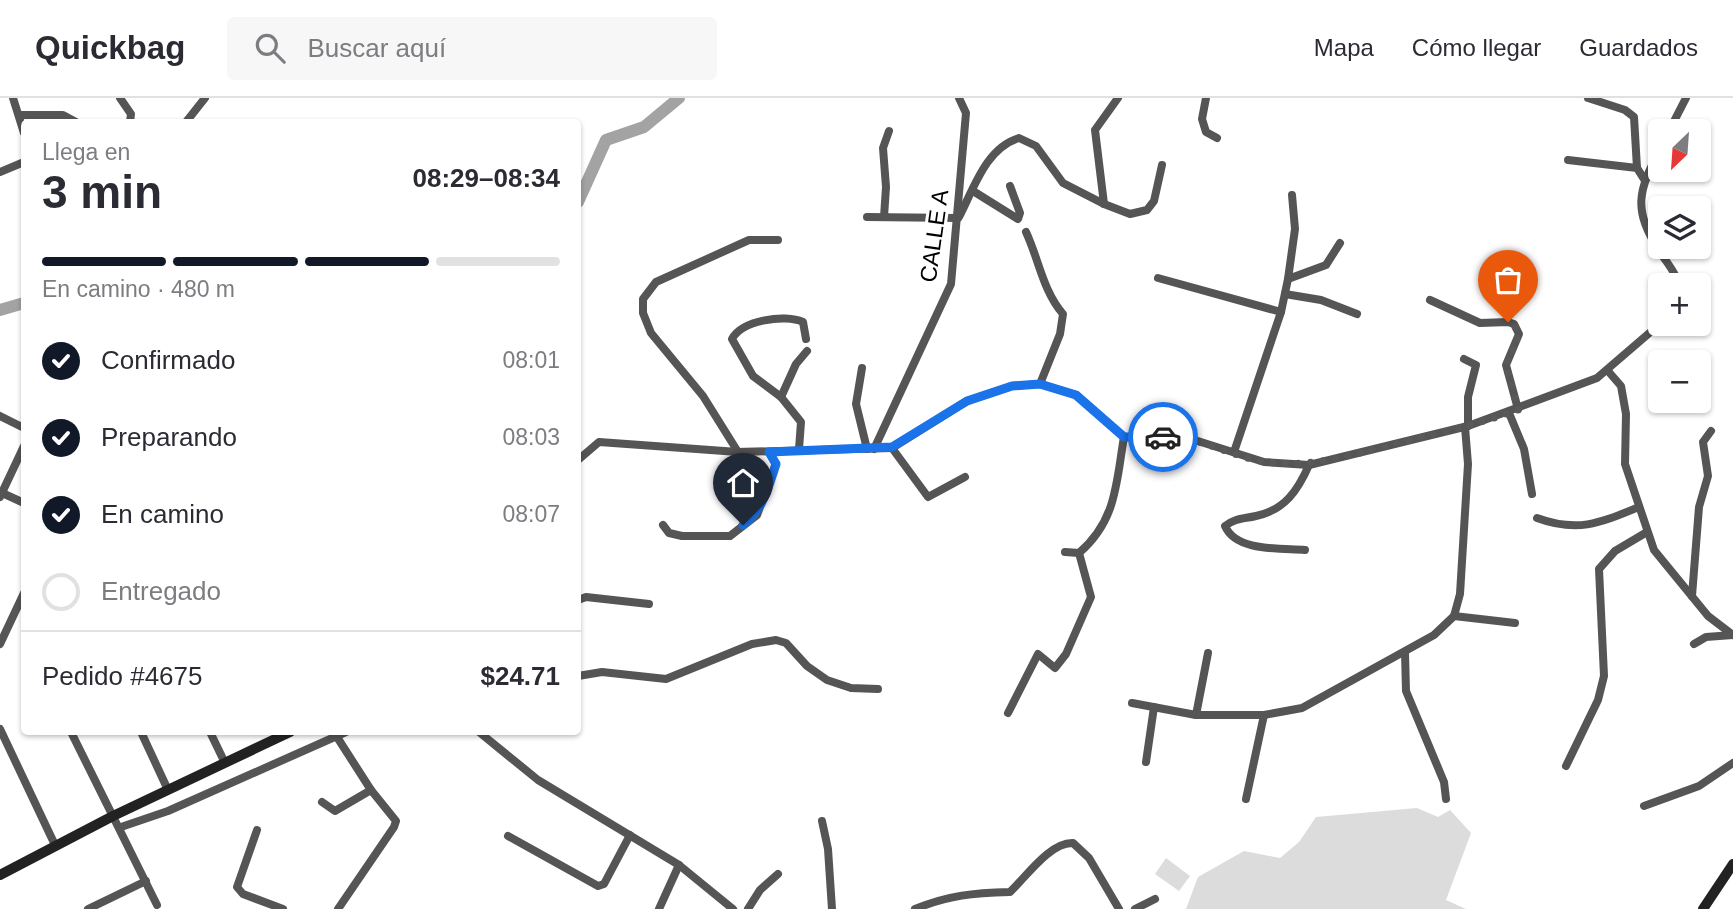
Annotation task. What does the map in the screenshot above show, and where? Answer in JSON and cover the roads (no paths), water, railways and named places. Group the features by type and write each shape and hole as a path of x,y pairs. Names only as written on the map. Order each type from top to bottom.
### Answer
{"street":[{"path":"13,98 21,122"},
{"path":"120,98 131,114 130,119"},
{"path":"189,119 205,98"},
{"name":"CALLE A","path":"871,449 951,284 966,113 960,98"},
{"path":"1104,204 1095,130 1118,98"},
{"path":"1206,98 1202,119 1206,132 1217,138"},
{"path":"1588,98 1625,110 1634,117 1637,168 1644,179"},
{"path":"1675,119 1686,98"},
{"path":"19,115 63,115 70,119"},
{"path":"884,217 886,187 883,148 888,131"},
{"path":"867,217 958,219 992,154 1006,142 1019,138 1036,146 1063,183 1130,214 1147,210 1154,201 1162,165"},
{"path":"1568,160 1637,168"},
{"path":"0,172 21,164"},
{"path":"1648,171 1644,179 1641,210 1645,228 1672,273"},
{"path":"973,191 1018,219 1020,213 1010,186"},
{"path":"1234,452 1285,294 1294,229 1292,195"},
{"path":"1026,232 1037,255 1049,298 1063,314 1060,334 1040,384"},
{"path":"738,452 703,396 651,334 643,313 643,299 656,282 749,240 778,240"},
{"path":"1288,279 1326,265 1335,255 1340,243"},
{"path":"1158,278 1280,312"},
{"path":"1285,294 1321,300 1357,314"},
{"path":"1430,300 1480,324 1514,324 1519,334 1506,365 1513,411 1524,449 1532,494"},
{"path":"799,449 801,422 782,397 753,376 732,339 737,329 747,325 791,317 803,322 806,339"},
{"path":"581,457 599,442 738,452 892,447 967,401 1012,386 1040,384 1076,395 1124,437 1182,436 1264,462 1309,465 1466,427 1513,411 1597,378 1648,335"},
{"path":"782,397 796,364 807,351"},
{"path":"1132,703 1196,715 1264,715 1302,708 1405,653 1434,635 1454,617 1460,594 1468,464 1468,397 1476,365 1464,359"},
{"path":"862,368 856,404 871,449"},
{"path":"1608,371 1621,386 1626,414 1625,464 1654,550 1708,616 1733,635"},
{"path":"0,416 21,426"},
{"path":"1692,596 1699,507 1708,476 1703,442 1711,431"},
{"path":"1065,552 1079,553 1091,543 1112,510 1124,437"},
{"path":"892,447 928,497 965,477"},
{"path":"21,452 1,494 21,502"},
{"path":"663,525 669,533 682,536 730,536 757,515 776,464 769,452"},
{"path":"1305,550 1244,544 1228,535 1225,527 1233,520 1258,516 1281,507 1298,488 1309,465"},
{"path":"1536,519 1559,526 1593,526 1639,507"},
{"path":"1566,766 1598,700 1604,676 1599,569 1615,551 1647,532"},
{"path":"1008,713 1038,654 1055,668 1066,654 1091,597 1079,553"},
{"path":"581,599 586,597 649,604"},
{"path":"0,644 21,599"},
{"path":"1454,617 1515,622"},
{"path":"1694,645 1706,637 1733,635"},
{"path":"581,676 602,672 666,679 752,644 776,640 786,643 807,666 827,680 851,688 878,689"},
{"path":"1196,715 1208,653"},
{"path":"1405,653 1406,691 1444,782 1446,799"},
{"path":"1146,762 1154,707"},
{"path":"1246,799 1264,715"},
{"path":"0,729 55,845"},
{"path":"72,735 121,827 157,905"},
{"path":"142,735 168,790"},
{"path":"211,735 225,763"},
{"path":"0,875 113,816 284,735"},
{"path":"121,827 168,811 341,735"},
{"path":"483,735 538,780 679,865 733,909"},
{"path":"337,737 371,790 394,817 396,824 338,909"},
{"path":"1644,807 1699,786 1733,763"},
{"path":"321,802 335,811 371,790"},
{"path":"822,821 828,849 832,909"},
{"path":"257,830 237,887 243,894 283,909"},
{"path":"508,836 598,886 604,884 630,835"},
{"path":"915,909 964,893 1010,892 1049,853 1064,842 1073,843 1089,858 1119,909"},
{"path":"1703,909 1733,864"},
{"path":"659,909 679,865"},
{"path":"748,909 760,890 778,874"},
{"path":"88,909 146,881"},
{"path":"1135,909 1155,899"}],"waterway":[{"path":"581,195 606,140 644,127 679,98"},
{"path":"0,310 21,304"}]}
